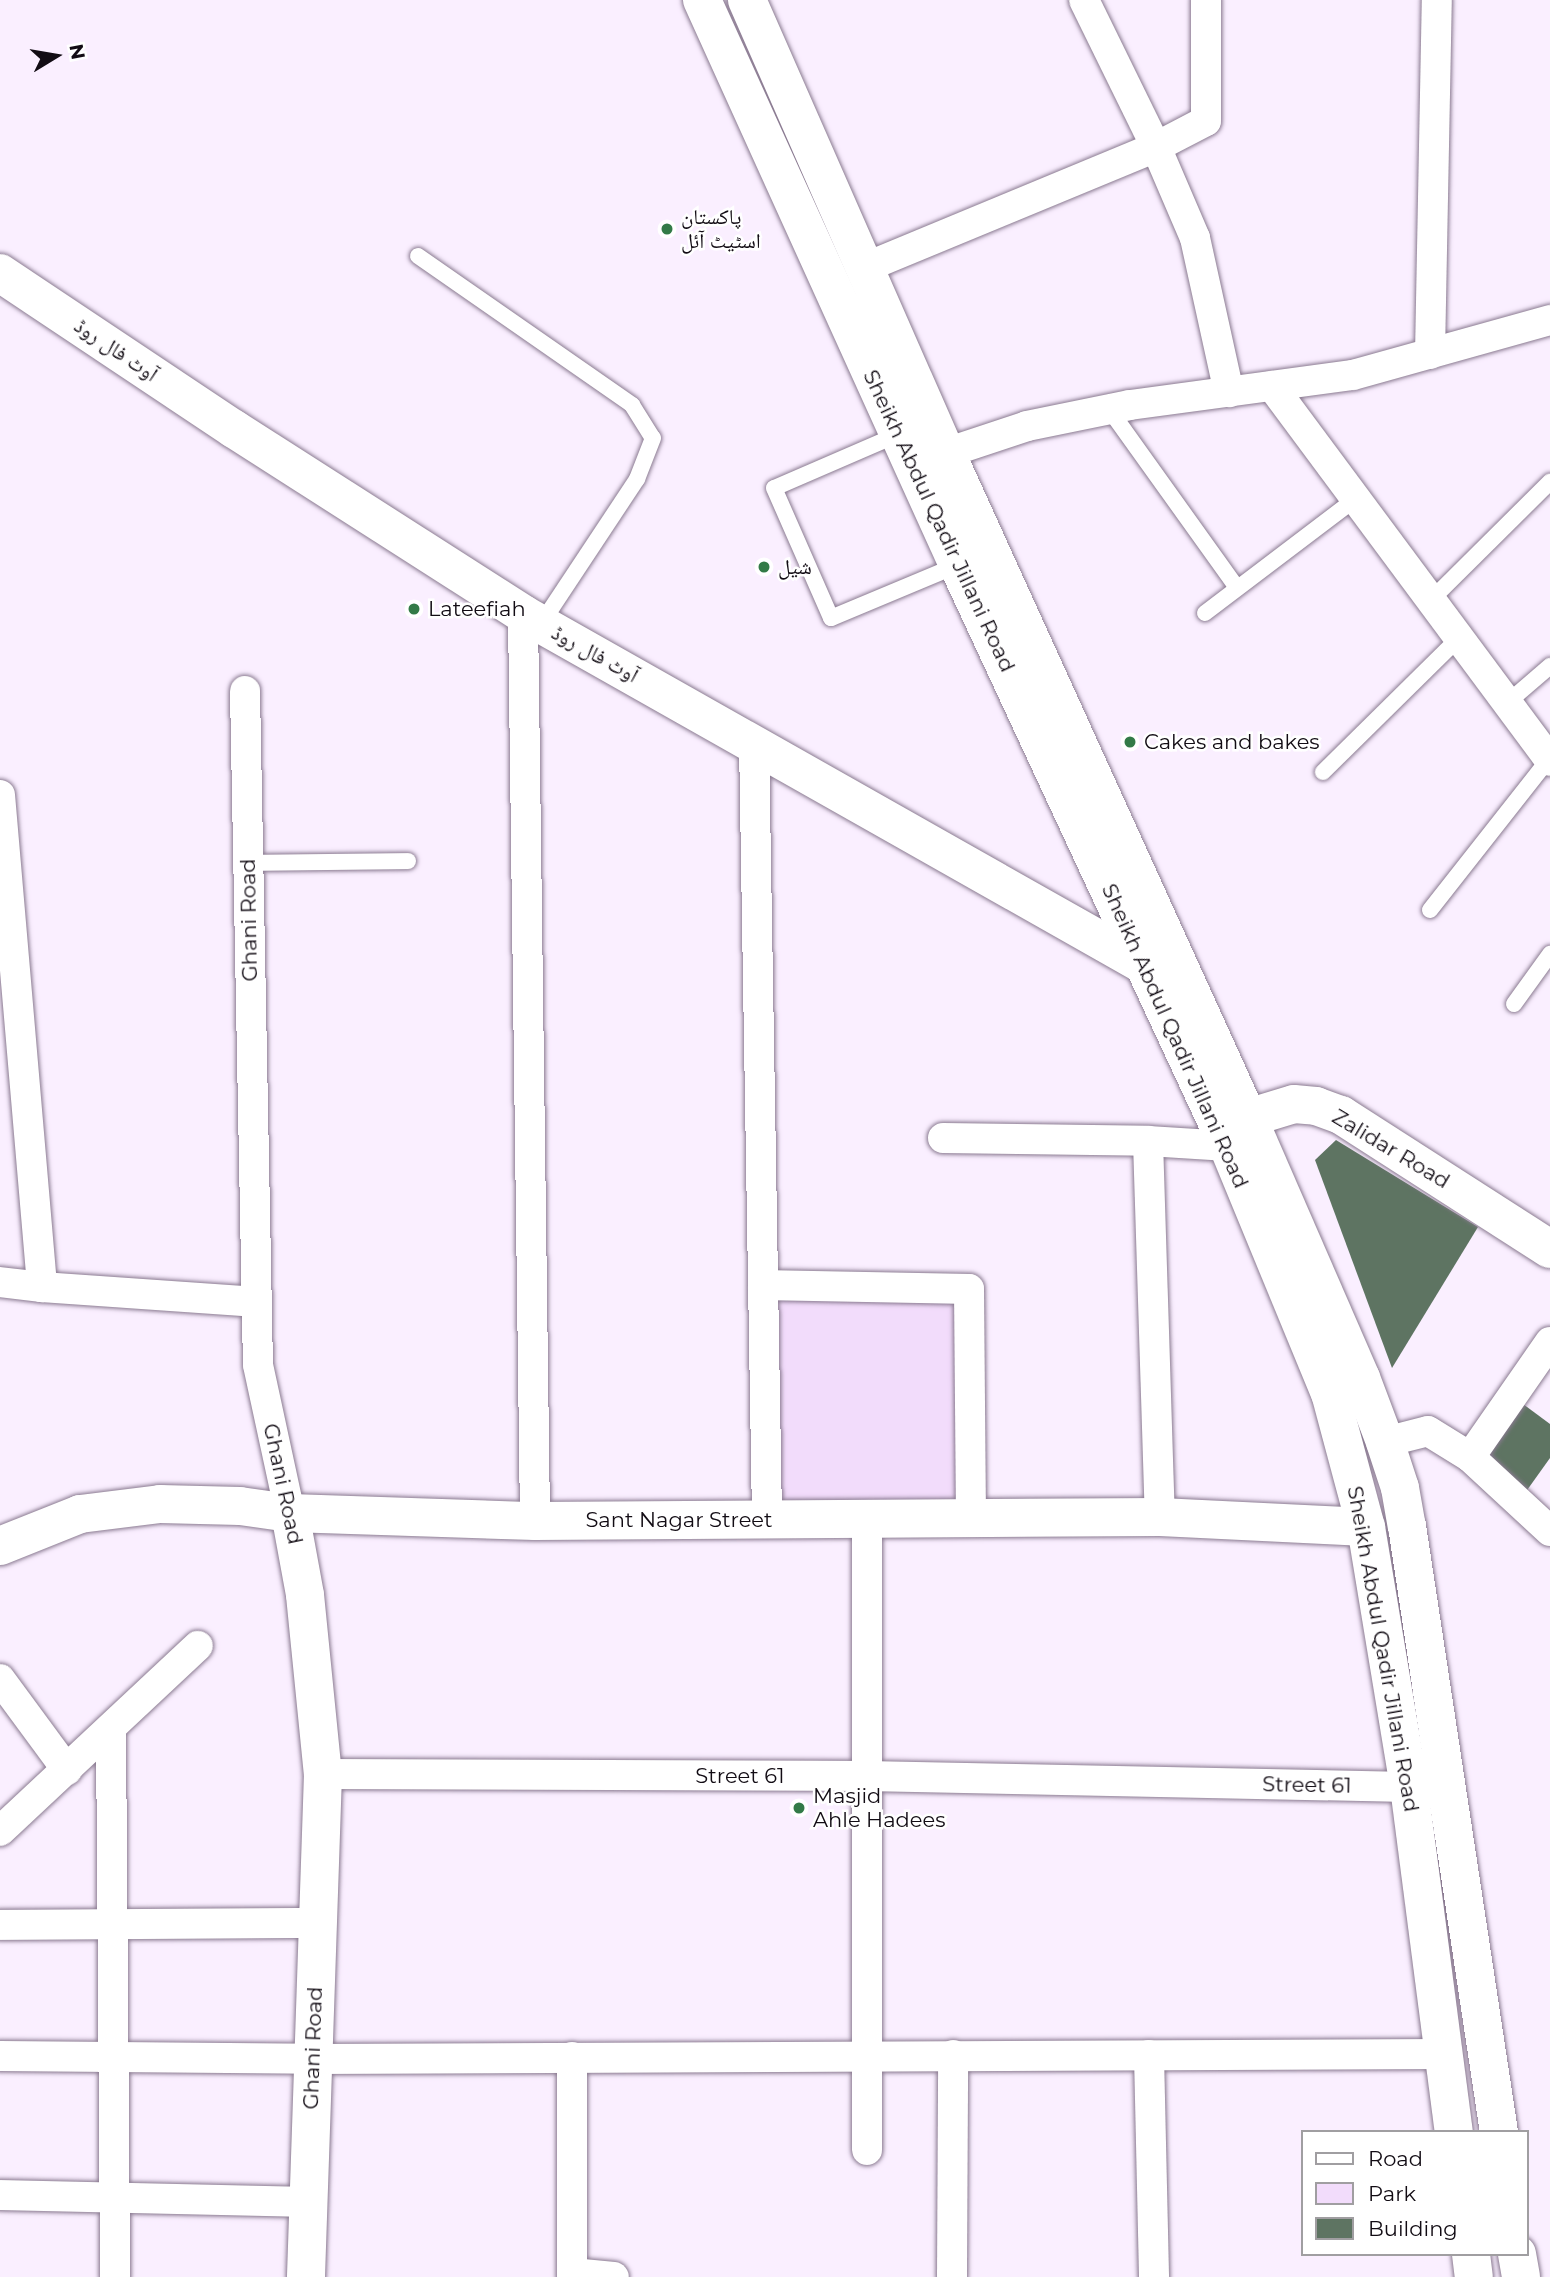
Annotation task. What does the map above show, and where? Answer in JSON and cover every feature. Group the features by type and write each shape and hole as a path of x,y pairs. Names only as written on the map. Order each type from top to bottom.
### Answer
{"main road":[{"name":"Sheikh Abdul Qadir Jillani Road","path":"702,0 958,565 1159,958"},
{"name":"Sheikh Abdul Qadir Jillani Road","path":"747,0 946,453 1232,1131 1330,1393 1366,1527 1409,1787 1454,2130"},
{"name":"آوٹ فال روڈ","path":"0,273 234,429 532,619 754,742 1159,958"},
{"name":"Zalidar Road","path":"1232,1131 1294,1104 1316,1106 1341,1115 1550,1248"},
{"name":"Sheikh Abdul Qadir Jillani Road","path":"1232,1131 1361,1378 1400,1488 1499,2130"},
{"name":"Sant Nagar Street","path":"0,1546 80,1514 160,1504 240,1506 290,1513 535,1521 1160,1517 1366,1527"},
{"name":"Ghani Road","path":"290,1513 305,1595 323,1774 306,2202 306,2277"},
{"path":"1471,2256 1474,2277"},
{"path":"1517,2256 1521,2277"}],"street":[{"path":"1084,0 1156,147 1195,238 1228,392"},
{"path":"864,268 1156,147 1206,121 1206,0"},
{"path":"1430,354 1437,0"},
{"path":"946,453 1027,426 1109,409 1353,375 1550,320"},
{"path":"1272,386 1550,760"},
{"path":"532,619 535,1521"},
{"name":"Ghani Road","path":"245,691 258,1365 290,1513"},
{"path":"754,742 767,1520"},
{"path":"0,795 42,1287"},
{"path":"943,1138 1148,1141 1232,1131"},
{"path":"1148,1141 1160,1517"},
{"path":"0,1282 256,1302"},
{"path":"763,1286 969,1289 971,1518"},
{"path":"1470,1457 1550,1342"},
{"path":"1385,1442 1428,1431 1470,1457 1550,1531"},
{"path":"867,1519 867,2150"},
{"path":"0,1831 198,1646"},
{"path":"0,1679 67,1770"},
{"path":"111,1728 115,2277"},
{"name":"Street 61","path":"323,1774 866,1776 1409,1787"},
{"path":"0,1925 318,1923"},
{"path":"0,2056 313,2059 1444,2054"},
{"path":"952,2277 953,2055"},
{"path":"1149,2055 1154,2277"},
{"path":"572,2057 572,2275 614,2277"},
{"path":"0,2195 306,2202"}],"lane":[{"path":"418,256 632,405 653,438 637,480 532,619"},
{"path":"1109,409 1237,589"},
{"path":"899,434 774,488 831,618 958,565"},
{"path":"1431,600 1550,482"},
{"path":"1205,613 1356,499"},
{"path":"1323,772 1459,638"},
{"path":"1507,702 1550,666"},
{"path":"1430,910 1550,760"},
{"path":"248,863 408,861"},
{"path":"1514,1004 1550,954"}],"green space":[{"path":"763,1286 969,1289 971,1518 767,1520"}],"building":[{"path":"1336,1140 1478,1227 1392,1368 1315,1160"},
{"path":"1523,1404 1550,1424 1550,1458 1525,1493 1482,1461"}],"place":[{"name":"پاکستان اسٹیٹ آئل","path":"667,229"},
{"name":"شیل","path":"764,567"},
{"name":"Lateefiah","path":"414,609"},
{"name":"Cakes and bakes","path":"1130,742"},
{"name":"Masjid Ahle Hadees","path":"799,1808"}]}
